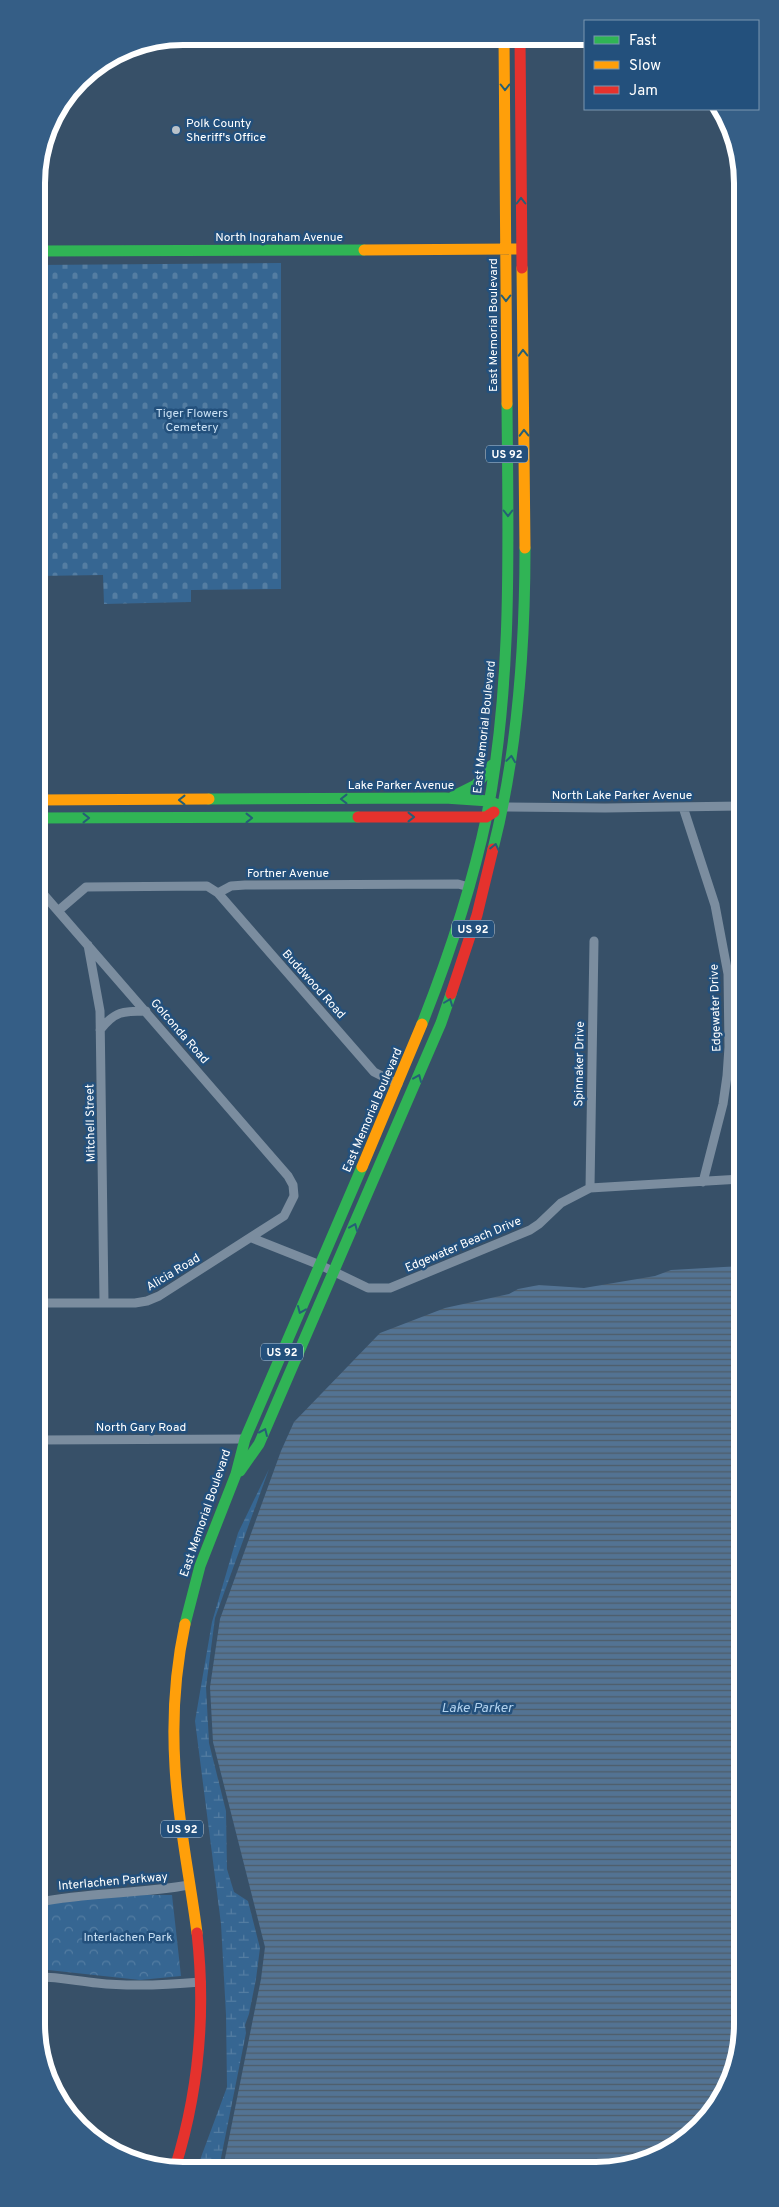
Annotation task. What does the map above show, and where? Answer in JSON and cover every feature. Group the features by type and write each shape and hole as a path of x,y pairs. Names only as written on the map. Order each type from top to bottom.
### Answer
{"main road":[{"name":"East Memorial Boulevard","path":"177,2162 186,2130 197,2070 201,1982 175,1771 174,1738 178,1669 183,1634 199,1568 235,1478 245,1439 398,1084 437,987 469,887 490,800 496,758 507,640 504,45"},
{"name":"East Memorial Boulevard","path":"242,1467 259,1444 431,1048 454,989 477,915 504,807 521,681 525,595 520,45"},
{"name":"North Ingraham Avenue","path":"45,252 522,249"},
{"path":"507,479 515,487 524,517"},
{"path":"446,798 474,788 486,776 496,758"},
{"name":"Lake Parker Avenue","path":"45,800 446,798 490,800 504,807"},
{"path":"45,818 486,817 504,807"},
{"path":"242,1467 248,1450 245,1439"},
{"name":"US 92","path":"235,1478 242,1467"}],"street":[{"name":"North Lake Parker Avenue","path":"504,807 683,808 734,806"},
{"name":"Edgewater Drive","path":"683,808 715,905 728,974 729,1047 727,1076 723,1104 702,1182"},
{"name":"Fortner Avenue","path":"218,893 231,886 245,885 458,884 469,887"},
{"path":"58,911 82,890 91,886 207,886 218,893"},
{"name":"Buddwood Road","path":"218,893 374,1072 398,1084"},
{"name":"Golconda Road","path":"45,896 288,1176 293,1185 294,1196"},
{"name":"Spinnaker Drive","path":"590,1188 594,941"},
{"name":"Mitchell Street","path":"88,945 100,1011 104,1302"},
{"path":"100,1030 107,1021 118,1013 146,1011"},
{"name":"Edgewater Beach Drive","path":"252,1238 320,1265 368,1288 390,1288 530,1230 561,1203 590,1188 734,1180"},
{"name":"Alicia Road","path":"45,1304 104,1302 135,1304 147,1302 160,1296 284,1216 294,1196"},
{"name":"North Gary Road","path":"45,1440 245,1439"},
{"name":"Interlachen Parkway","path":"45,1901 97,1894 156,1891 189,1885"},
{"path":"45,1977 97,1983 156,1984 201,1982"}],"green space":[{"name":"Tiger Flowers Cemetery","path":"281,263 281,589 191,590 191,602 104,604 103,575 45,576 45,265"},
{"path":"269,1469 215,1618 206,1687 209,1743 226,1811 227,1869 234,1892 248,1901 260,1948 256,1979 245,2025 246,2033 220,2162 199,2162 227,2087 226,2015 221,1924 195,1721 212,1622 238,1533"},
{"name":"Interlachen Park","path":"125,1895 172,1895 181,1976 140,1980 45,1970 45,1904"}],"water":[{"name":"Lake Parker","path":"734,1266 734,2033 724,2077 716,2093 700,2115 687,2128 665,2144 649,2152 614,2161 224,2162 261,1979 265,1947 213,1742 210,1687 220,1619 281,1451 294,1422 380,1333 445,1308 509,1294 518,1289 539,1285 584,1288 655,1276 671,1270"}],"traffic: fast":[{"path":"45,251 364,250"},
{"path":"422,1024 467,894 487,815 495,764 501,713 507,610 507,404"},
{"path":"493,849 509,775 518,700 524,624 525,548"},
{"path":"454,796 476,785 492,765"},
{"path":"209,799 445,798 489,801 496,804"},
{"path":"45,818 358,817"},
{"path":"240,1471 259,1444 441,1023 451,994"},
{"path":"185,1624 200,1566 236,1474 245,1439 362,1167"}],"traffic: slow":[{"path":"504,45 507,404"},
{"path":"364,250 521,249"},
{"path":"522,268 525,548"},
{"path":"45,800 209,799"},
{"path":"362,1167 422,1024"},
{"path":"185,1624 177,1677 174,1749 179,1809 197,1933"}],"traffic: jam":[{"path":"520,45 522,268"},
{"path":"358,817 486,817 494,812"},
{"path":"451,994 477,915 493,849"},
{"path":"177,2162 190,2110 198,2052 201,1993 197,1933"}],"place":[{"name":"Polk County Sheriff's Office","path":"176,130"}]}
